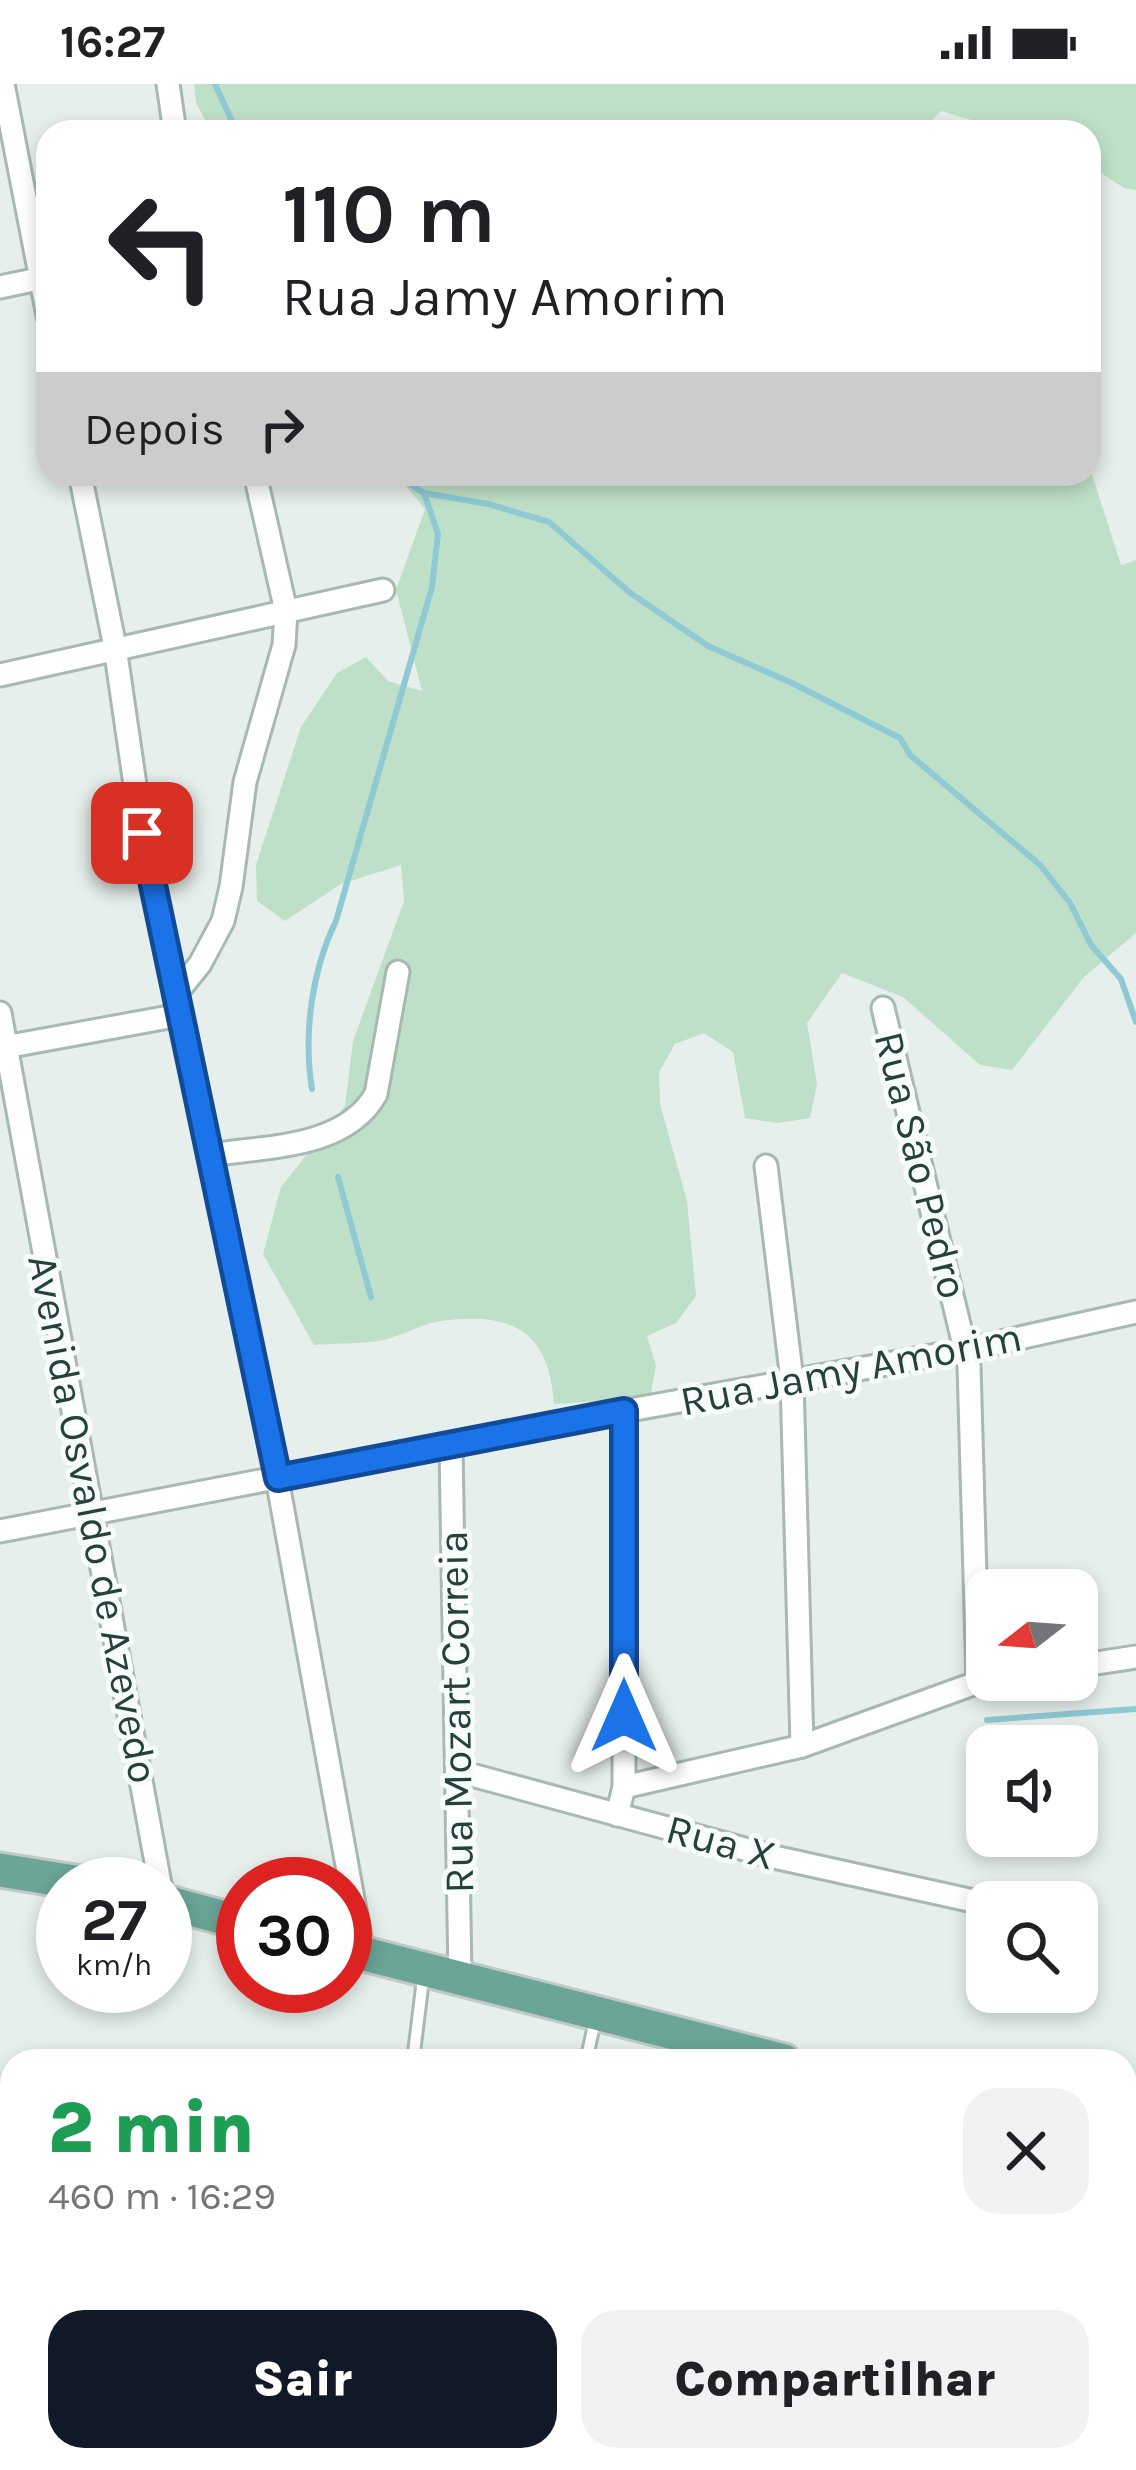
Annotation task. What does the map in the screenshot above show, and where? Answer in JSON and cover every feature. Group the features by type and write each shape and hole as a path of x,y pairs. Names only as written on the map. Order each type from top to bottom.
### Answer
{"main road":[{"path":"0,1870 36,1876"},
{"path":"372,1956 738,2049"}],"street":[{"path":"3,84 36,240"},
{"path":"168,84 173,120"},
{"path":"0,287 36,280"},
{"path":"82,486 116,647 142,833 278,1478 339,1857"},
{"path":"3,1047 178,1005 223,920 245,782 282,661 286,611 258,486"},
{"path":"0,675 383,590"},
{"path":"211,1155 321,1138 368,1108 376,1094 398,972"},
{"name":"Rua São Pedro","path":"883,1008 972,1389 979,1569"},
{"name":"Avenida Osvaldo de Azevedo","path":"0,1013 155,1857"},
{"path":"766,1166 792,1380 802,1746"},
{"name":"Rua Jamy Amorim","path":"0,1531 965,1350 1136,1312"},
{"path":"617,1815 624,1787 624,1411"},
{"name":"Rua Mozart Correia","path":"451,1447 460,1977"},
{"path":"1098,1663 1136,1657"},
{"path":"624,1787 802,1746 966,1686"},
{"name":"Rua X","path":"457,1772 774,1857 966,1899"}],"lane":[{"path":"414,2049 424,1968"},
{"path":"589,2049 597,2012"}],"green space":[{"path":"194,84 1136,84 1136,190 1101,173 1101,120 971,120 941,111 932,120 205,120 196,103"},
{"path":"406,486 1096,486 1121,565 1136,560 1136,933 1084,977 1012,1070 980,1065 903,997 842,973 807,1023 817,1084 810,1118 778,1123 745,1118 733,1052 704,1033 675,1044 659,1072 660,1104 687,1201 696,1296 676,1323 647,1336 656,1366 650,1398 554,1404 551,1379 535,1343 522,1331 488,1320 441,1321 379,1341 314,1345 263,1254 281,1187 345,1106 353,1041 404,901 401,865 341,884 285,921 257,901 256,865 301,727 337,673 366,657 388,681 422,691 396,590 425,509"}],"waterway":[{"path":"215,84 232,120"},
{"path":"413,486 424,493 488,504 549,522 629,592 708,646 900,738 910,755 1040,865 1070,903 1091,945 1121,979 1136,1022"},
{"path":"312,1089 309,1025 315,981 432,587 438,534 424,493"},
{"path":"338,1177 371,1297"},
{"path":"987,1720 1136,1709"}],"route":[{"path":"142,833 278,1478 624,1411 624,1716"}]}
